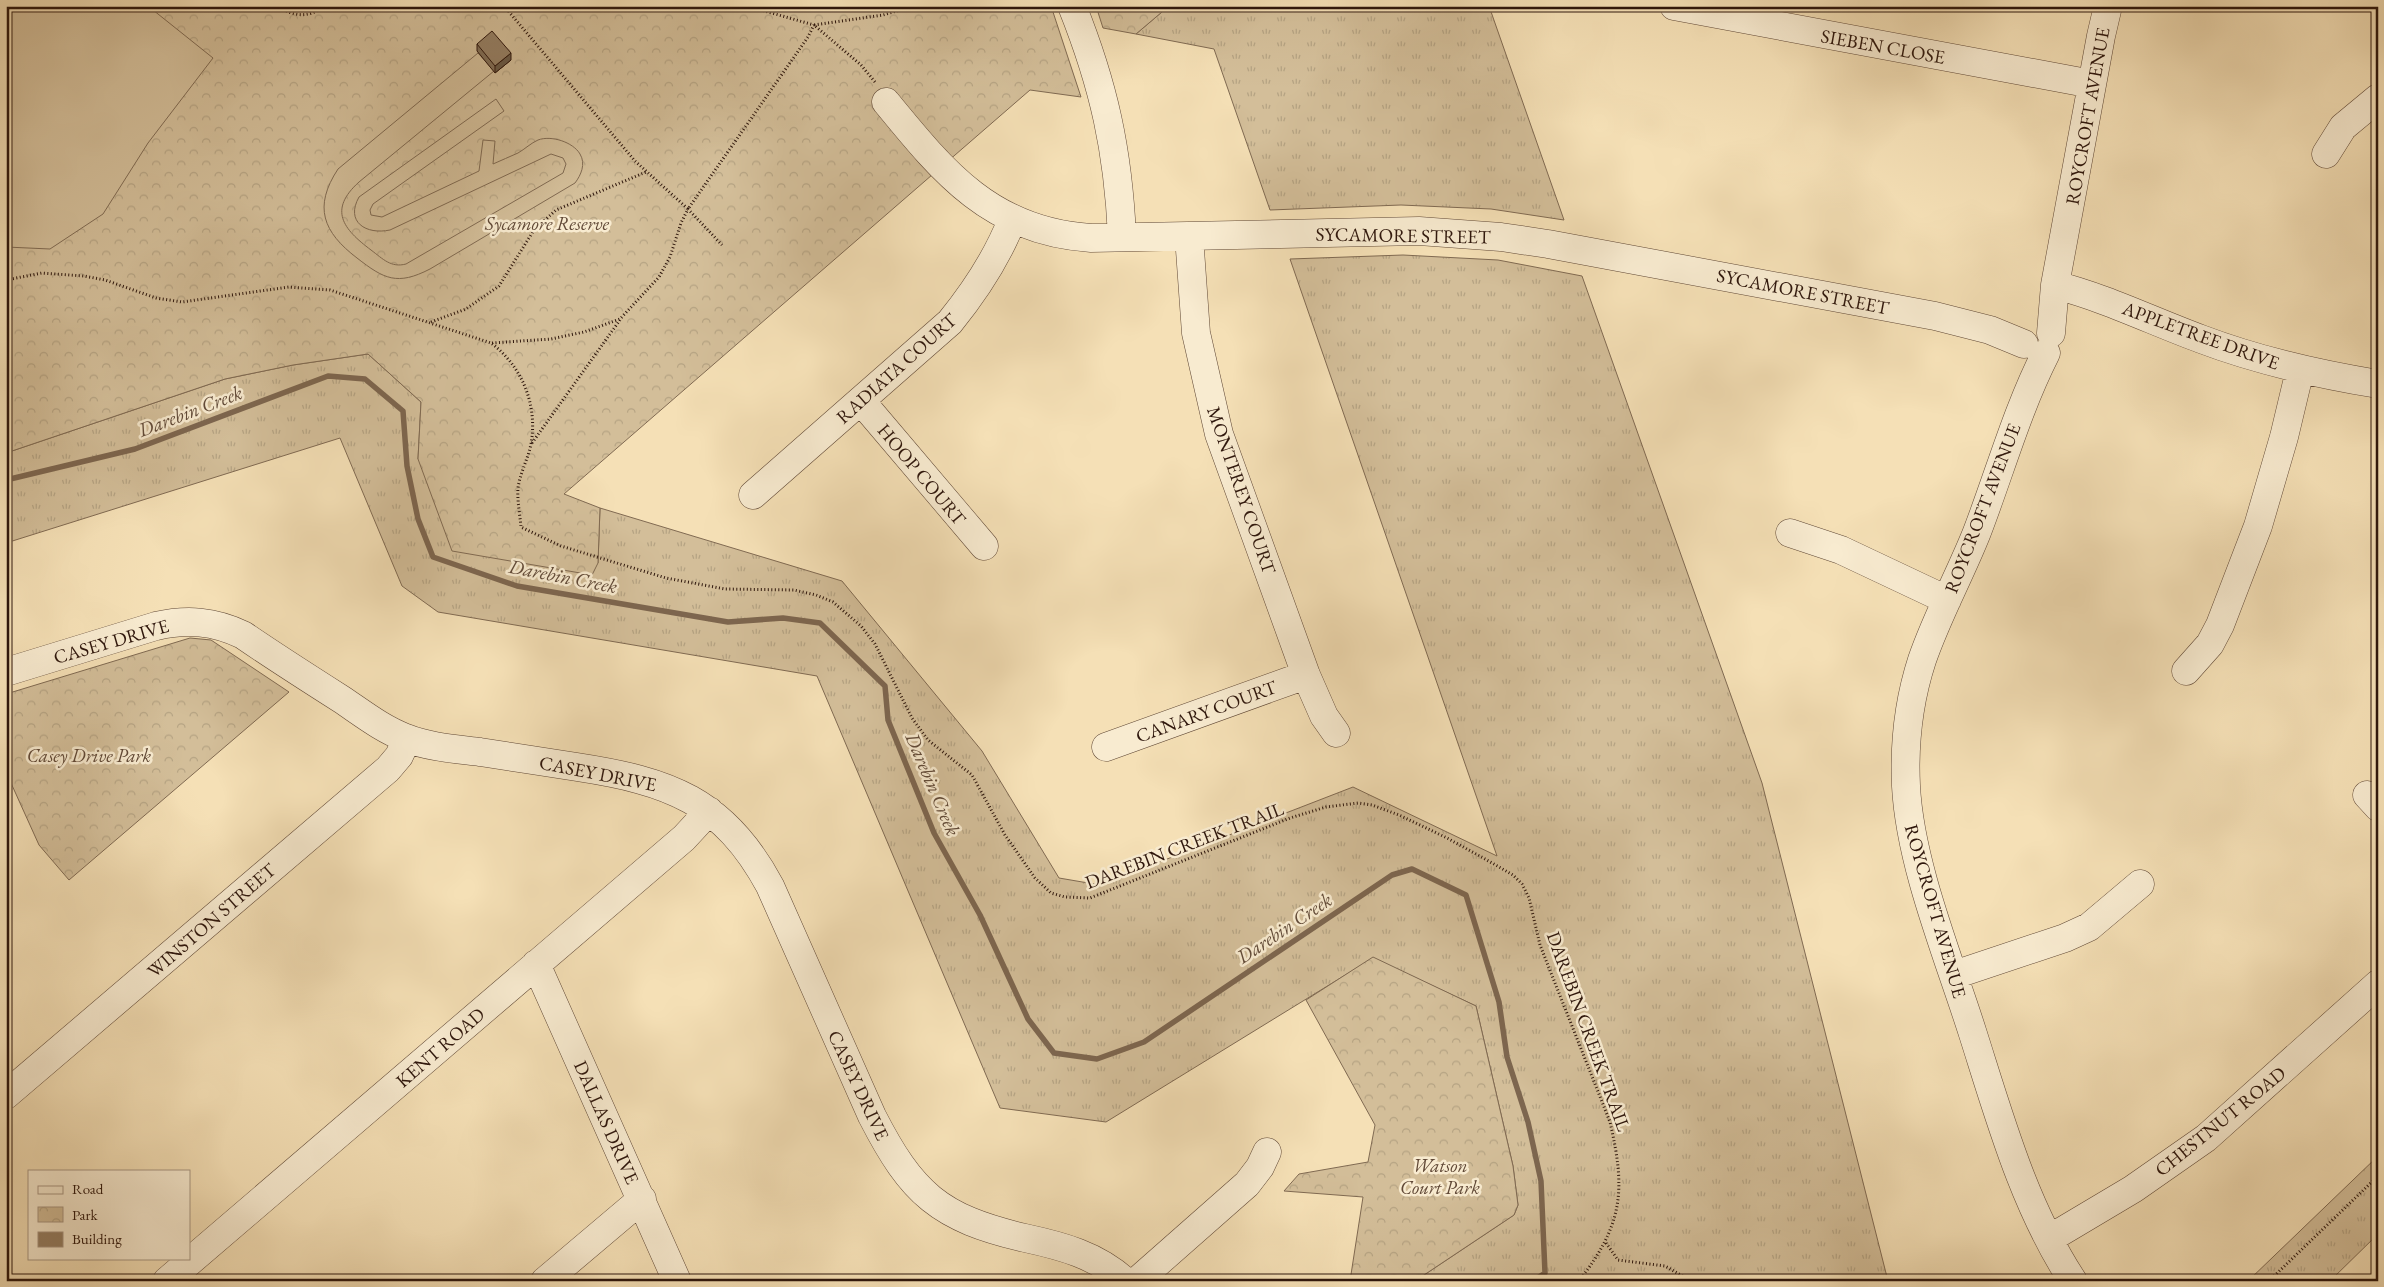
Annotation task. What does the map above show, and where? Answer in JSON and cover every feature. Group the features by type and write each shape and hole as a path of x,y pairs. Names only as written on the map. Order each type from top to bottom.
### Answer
{"street":[{"path":"1072,6 1090,54 1108,116 1116,153 1122,236"},
{"name":"SIEBEN CLOSE","path":"1674,6 2092,84"},
{"name":"ROYCROFT AVENUE","path":"2072,1281 2022,1183 1954,975 1917,853 1909,819 1906,765 1908,722 1922,659 1974,539 2027,391 2034,339 2055,285 2108,6"},
{"path":"2326,154 2343,127 2378,98"},
{"name":"SYCAMORE STREET","path":"886,102 916,138 963,187 980,201 1012,220 1059,234 1091,238 1419,232 1501,237 1738,278 1936,316 2034,339"},
{"name":"RADIATA COURT","path":"753,495 935,338 956,316 992,264 1012,220"},
{"name":"MONTEREY COURT","path":"1189,236 1196,333 1219,434 1306,675 1324,716 1336,733"},
{"name":"APPLETREE DRIVE","path":"2055,285 2080,291 2243,354 2300,370 2378,384"},
{"path":"2186,671 2210,644 2220,625 2255,535 2284,437 2300,370"},
{"name":"HOOP COURT","path":"861,401 984,546"},
{"path":"1790,533 1841,550 1946,600"},
{"name":"CASEY DRIVE","path":"6,672 156,626 181,622 209,623 243,635 370,719 407,739 626,775 665,786 688,797 709,811 747,848 763,872 872,1116 890,1152 908,1177 930,1199 951,1213 997,1231 1056,1244 1078,1252 1101,1263 1125,1281"},
{"name":"CANARY COURT","path":"1106,747 1306,675"},
{"name":"WINSTON STREET","path":"6,1095 388,769 399,756 407,739"},
{"name":"KENT ROAD","path":"167,1281 684,838 709,811"},
{"path":"1954,975 2073,934 2089,926 2110,911 2140,884"},
{"name":"DALLAS DRIVE","path":"536,964 677,1281"},
{"name":"CHESTNUT ROAD","path":"2049,1239 2133,1190 2206,1138 2378,984"},
{"path":"1137,1281 1247,1184 1260,1167 1267,1152"},
{"path":"545,1281 642,1199"}],"path":[{"path":"277,6 302,16 309,15 324,6"},
{"path":"504,6 635,161 688,210 722,245"},
{"path":"747,6 814,26 861,65 886,102"},
{"path":"814,26 882,15 914,6"},
{"path":"531,444 620,319 659,277 670,257 681,223 688,210 814,26"},
{"path":"430,323 466,309 499,286 534,230 556,210 647,172"},
{"name":"DAREBIN CREEK TRAIL","path":"6,280 42,273 84,276 105,280 162,299 182,302 289,287 330,290 491,343 505,354 516,367 530,403 531,444 518,489 521,526 561,546 666,578 725,589 794,590 816,595 833,602 846,611 875,644 912,718 928,740 972,775 1005,834 1034,878 1051,893 1064,897 1090,898 1290,818 1326,807 1358,804 1372,806 1399,815 1447,838 1513,875 1522,884 1529,898 1540,945 1610,1122 1616,1149 1618,1202 1606,1243 1579,1281"},
{"path":"491,343 551,339 584,332 620,319"},
{"path":"2269,1281 2378,1176"},
{"path":"1606,1243 1618,1260 1665,1266 1691,1281"}],"green space":[{"name":"Sycamore Reserve","path":"6,6 1051,6 1081,97 1030,90 564,494 600,508 598,563 592,575 452,551 418,459 421,402 368,354 293,365 225,379 6,453"},
{"path":"6,6 148,6 213,58 148,143 103,214 50,249 6,247"},
{"path":"1096,6 1169,6 1136,34 1103,28"},
{"path":"1169,6 1489,6 1564,220 1491,209 1401,205 1270,210 1214,49 1136,34"},
{"path":"478,53 494,71 349,192 342,210 343,219 353,234 387,262 396,265 406,264 563,173 566,164 563,158 551,154 390,230 373,230 360,225 356,220 355,213 355,206 359,197 496,99 504,111 373,204 370,210 371,215 382,217 479,171 483,140 495,141 493,164 518,153 538,140 549,138 567,143 577,150 582,158 581,173 575,183 430,269 400,279 383,275 345,248 329,228 325,218 324,207 330,183 338,169"},
{"path":"1403,255 1498,260 1582,276 1762,783 1888,1281 1415,1281 1514,1215 1518,1205 1513,1166 1476,1006 1373,958 1106,1122 1000,1108 817,676 438,612 402,586 340,438 6,543 6,453 225,379 293,365 368,354 421,402 418,459 598,563 600,508 842,581 982,751 1059,878 1100,885 1353,787 1497,856 1290,259"},
{"name":"Casey Drive Park","path":"190,638 211,640 289,692 69,880 39,845 6,772 6,694"},
{"name":"Watson Court Park","path":"1373,957 1476,1006 1513,1166 1518,1205 1514,1215 1415,1281 1350,1281 1363,1197 1284,1191 1299,1174 1368,1162 1375,1125 1306,1000"},
{"path":"2378,1156 2378,1234 2330,1281 2248,1281"}],"building":[{"path":"492,31 511,53 495,66 477,44"}],"waterway":[{"name":"Darebin Creek","path":"6,480 135,449 328,376 365,379 403,411 407,466 418,519 433,557 517,586 728,622 783,618 820,623 885,686 888,720 934,833 980,915 1028,1019 1054,1053 1097,1059 1144,1042 1392,875 1412,869 1466,895 1499,1002 1507,1057 1528,1122 1541,1181 1545,1273 1533,1281"}]}
